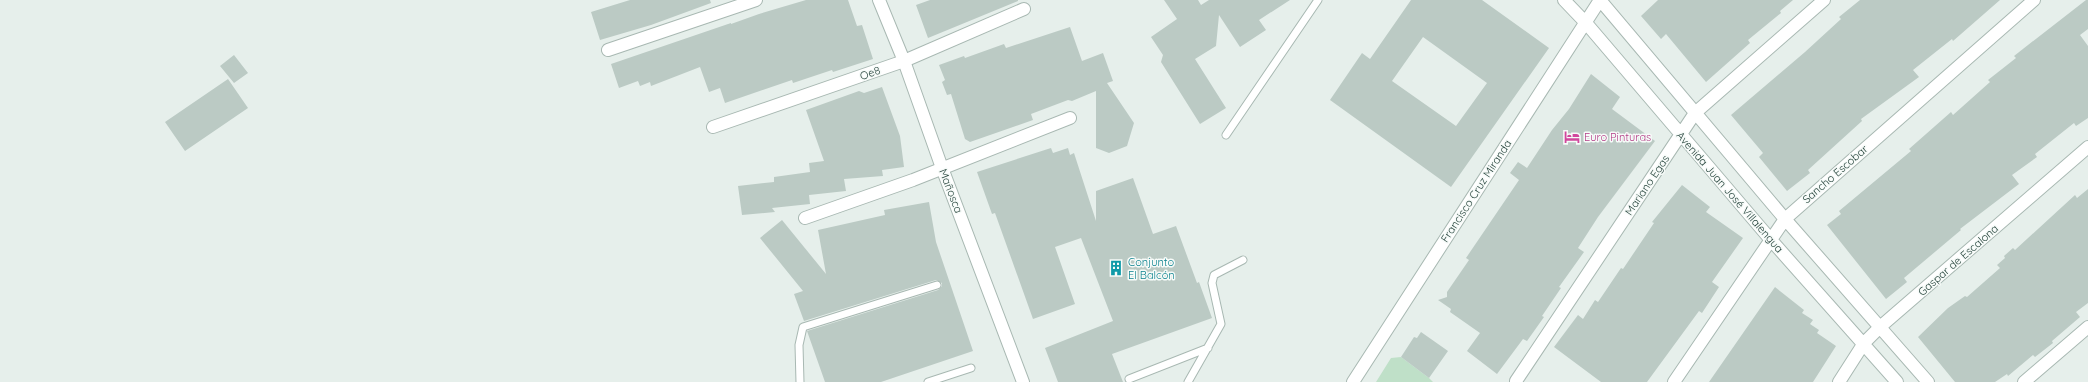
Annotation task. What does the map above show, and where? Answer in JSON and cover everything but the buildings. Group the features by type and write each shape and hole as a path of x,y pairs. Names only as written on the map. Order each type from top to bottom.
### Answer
{"street":[{"path":"608,50 756,0"},
{"name":"Mañosca","path":"879,0 904,61 942,168 1023,382"},
{"name":"Avenida Juan José Villalengua","path":"1564,0 1586,23 1771,240 1864,343 1897,382"},
{"path":"1600,0 1785,219 1928,382"},
{"name":"Francisco Cruz Miranda","path":"1352,382 1600,0"},
{"name":"Mariano Egas","path":"1516,381 1695,113 1824,0"},
{"name":"Sancho Escobar","path":"1674,382 1785,219 2034,0"},
{"name":"Oe8","path":"713,127 904,61 1024,10"},
{"path":"805,218 942,168 1070,118"},
{"name":"Gaspar de Escalona","path":"1839,382 1864,343 1880,327 2088,147"},
{"path":"2024,382 2088,327"}],"lane":[{"path":"1226,135 1318,0"},
{"path":"1188,382 1221,324 1212,283 1214,275 1243,260"},
{"path":"800,382 799,345 803,328 937,285"},
{"path":"1129,379 1208,348"},
{"path":"928,382 971,368"}],"green space":[{"path":"1401,357 1433,382 1376,382 1391,358"}],"place":[{"name":"Euro Pinturas","path":"1572,137"},
{"name":"Conjunto El Balcón","path":"1116,268"}]}
